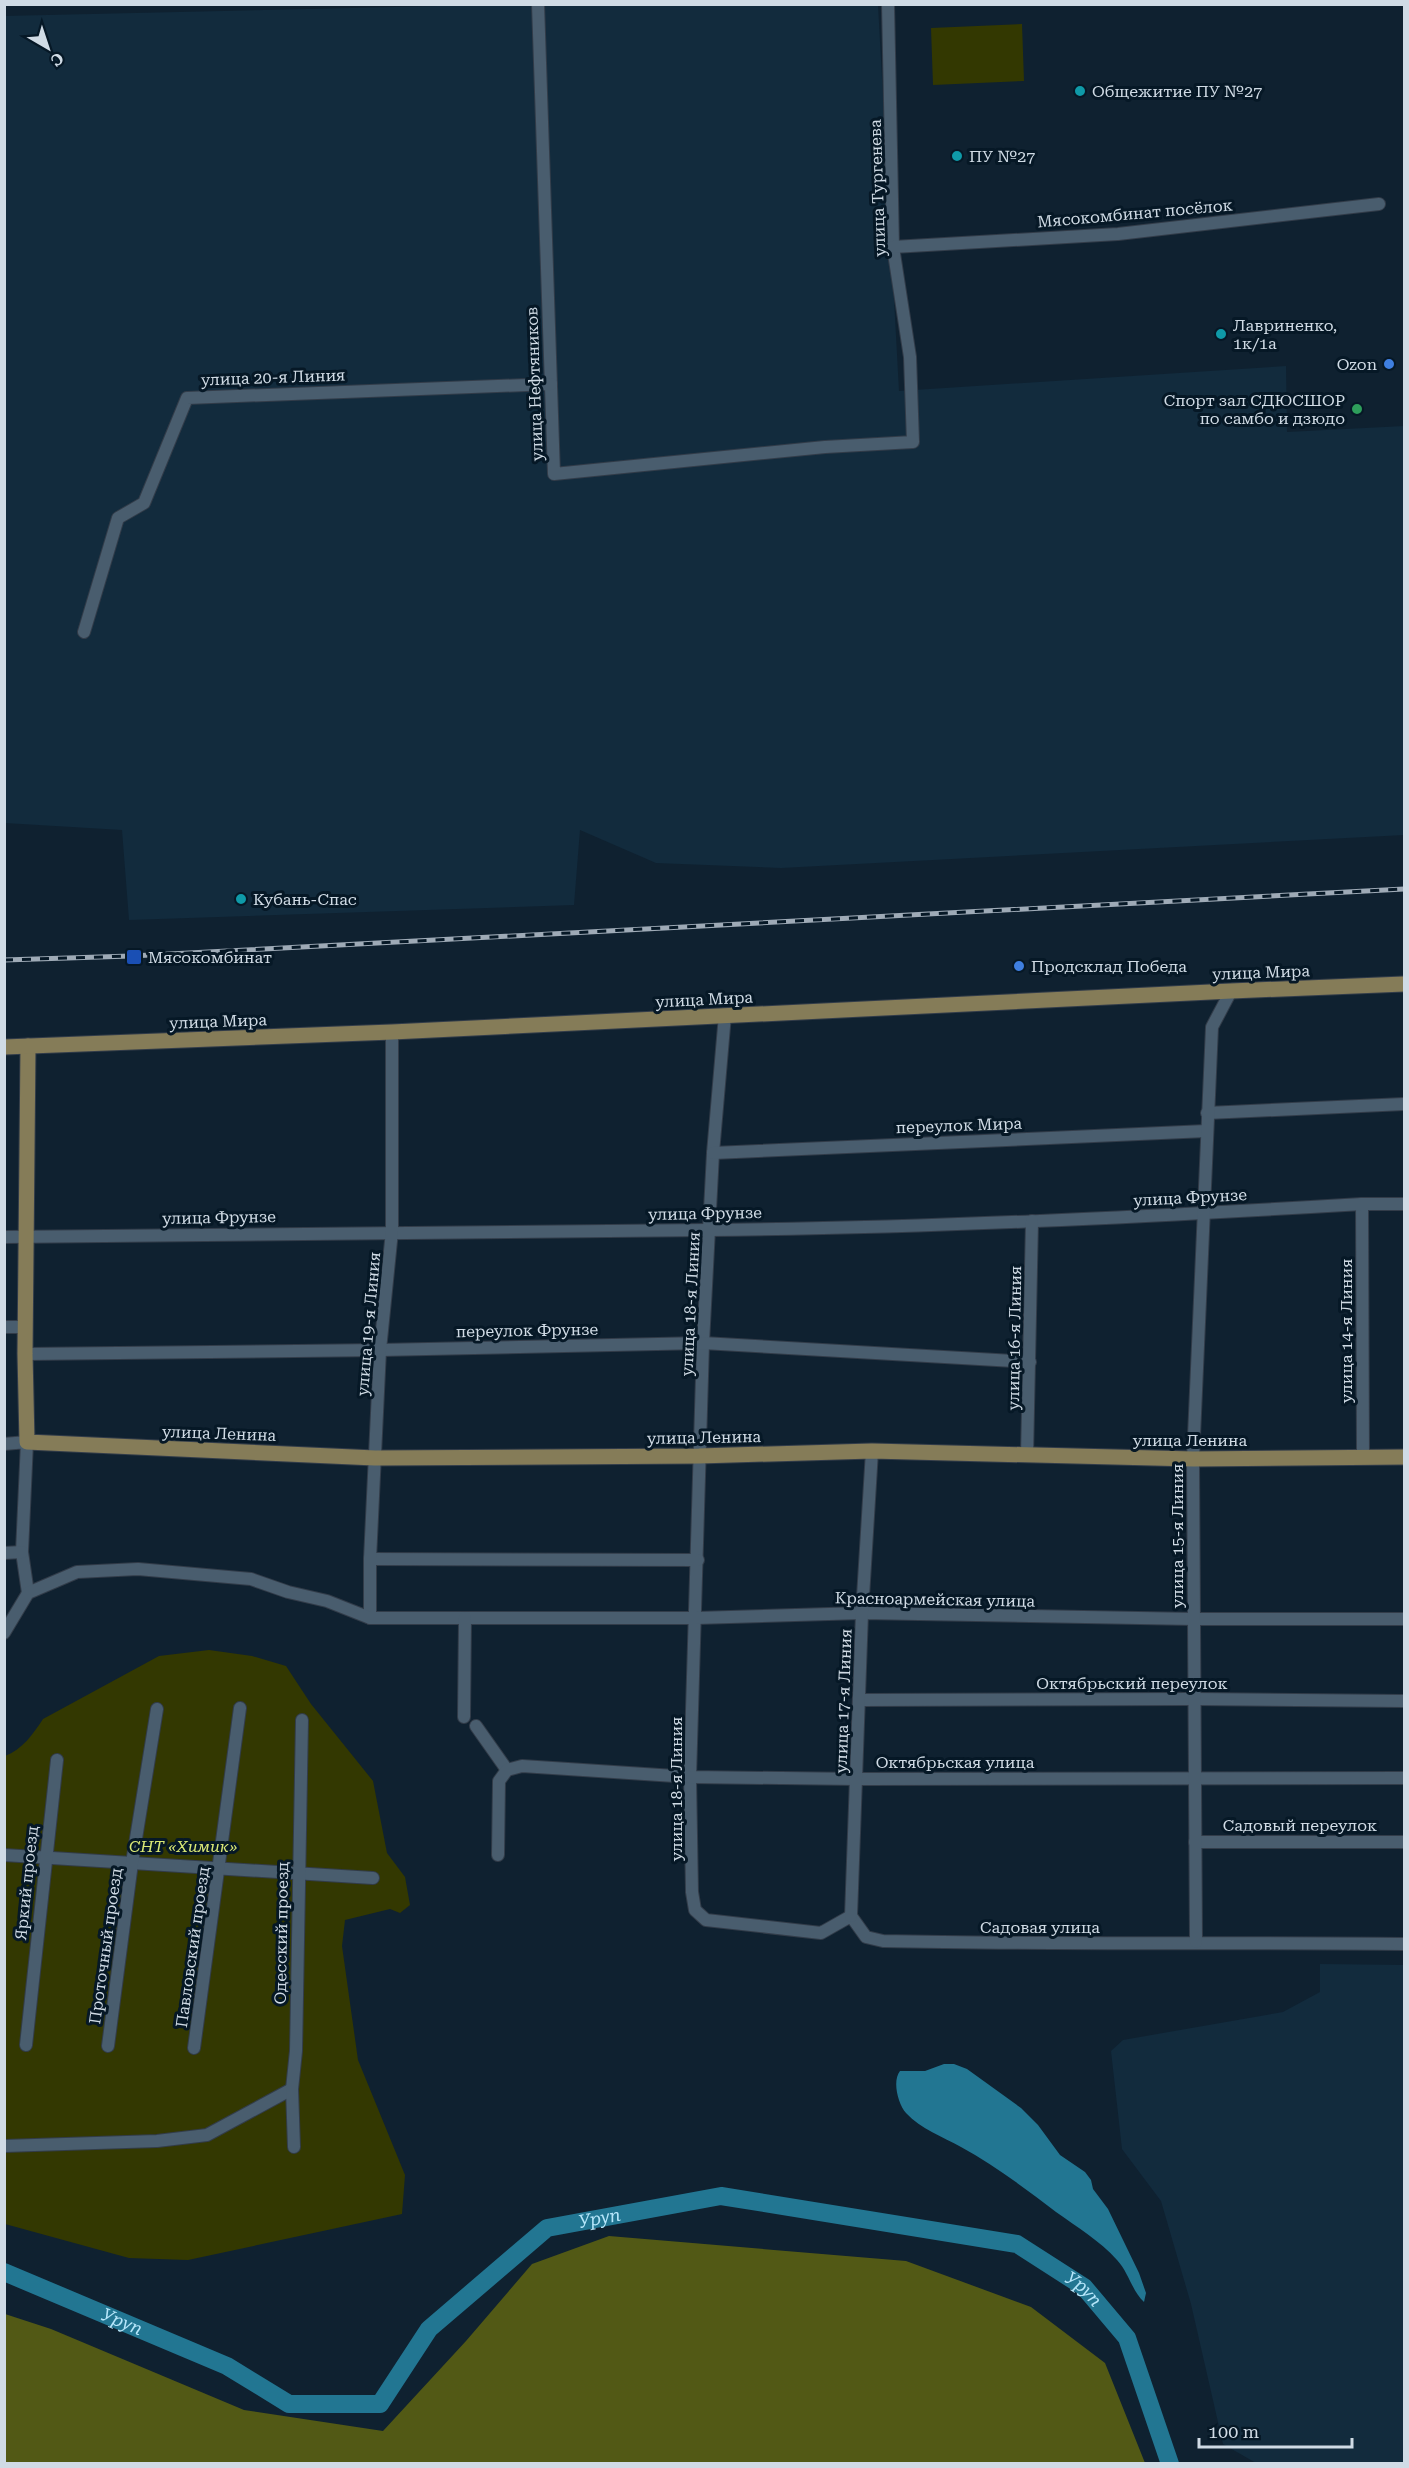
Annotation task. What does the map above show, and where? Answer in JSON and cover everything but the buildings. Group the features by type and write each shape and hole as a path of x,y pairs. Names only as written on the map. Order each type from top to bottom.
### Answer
{"main road":[{"name":"улица Мира","path":"4,1047 392,1032 1404,984"},
{"path":"27,1442 25,1327 28,1046"},
{"name":"улица Ленина","path":"27,1442 375,1458 699,1456 872,1451 1193,1458 1404,1457"}],"street":[{"name":"улица Нефтяников","path":"538,4 554,474 825,447 913,442"},
{"name":"улица Тургенева","path":"888,4 893,247 910,357 913,442"},
{"name":"Мясокомбинат посёлок","path":"893,247 1118,234 1379,204"},
{"name":"улица 20-я Линия","path":"84,632 118,518 144,502 187,398 551,384"},
{"name":"улица 15-я Линия","path":"1196,1942 1193,1458 1212,1027 1231,991"},
{"name":"улица 18-я Линия","path":"725,1015 713,1153 699,1456 698,1560 690,1777 692,1892 696,1910 706,1920 820,1933 851,1916"},
{"name":"улица 19-я Линия","path":"370,1618 370,1558 380,1350 392,1232 392,1032"},
{"path":"1207,1113 1404,1104"},
{"name":"переулок Мира","path":"713,1153 1206,1131"},
{"name":"улица Фрунзе","path":"4,1237 711,1230 1032,1221 1205,1214 1362,1204 1404,1204"},
{"name":"улица 14-я Линия","path":"1362,1204 1363,1458"},
{"name":"улица 16-я Линия","path":"1027,1456 1032,1221"},
{"path":"4,1327 25,1327"},
{"name":"переулок Фрунзе","path":"25,1354 704,1343 1030,1362"},
{"path":"4,1633 28,1593 22,1552 27,1442"},
{"name":"улица Ленина","path":"4,1444 27,1442"},
{"name":"улица 17-я Линия","path":"851,1916 862,1613 872,1451"},
{"path":"4,1553 22,1552"},
{"path":"370,1558 698,1560"},
{"name":"Красноармейская улица","path":"28,1593 77,1572 138,1569 251,1579 288,1592 327,1601 370,1618 696,1618 862,1613 1194,1619 1404,1619"},
{"path":"464,1717 465,1618"},
{"name":"Октябрьский переулок","path":"859,1700 1404,1701"},
{"name":"Проточный проезд","path":"108,2046 132,1863 158,1708"},
{"name":"Павловский проезд","path":"194,2048 240,1708"},
{"name":"Одесский проезд","path":"294,2147 292,2089 296,2051 302,1720"},
{"path":"476,1726 507,1770 499,1781 498,1855"},
{"name":"Яркий проезд","path":"26,2045 57,1760"},
{"name":"Октябрьская улица","path":"507,1770 522,1766 690,1777 857,1779 1404,1779"},
{"name":"Садовый переулок","path":"1196,1842 1404,1842"},
{"path":"4,1855 372,1878"},
{"name":"Садовая улица","path":"851,1916 866,1937 883,1941 1022,1944 1196,1942 1404,1944"},
{"path":"4,2146 157,2141 207,2135 292,2089"}],"shaded area":[{"path":"480,5 878,5 899,391 1286,366 1287,432 1404,426 1404,835 781,868 656,863 580,830 574,905 129,920 122,830 5,823 4,16"},
{"path":"1320,1964 1404,1965 1404,2463 1256,2463 1223,2444 1191,2304 1161,2201 1122,2149 1111,2051 1123,2040 1283,2012 1320,1992"}],"green space":[{"path":"1022,24 1024,81 933,85 931,28"},
{"name":"СНТ «Химик»","path":"209,1650 252,1656 286,1666 311,1704 373,1781 387,1853 405,1877 410,1905 400,1913 390,1909 345,1920 342,1946 358,2060 405,2175 402,2214 188,2260 129,2258 5,2224 5,1756 22,1746 43,1719 159,1656"},
{"path":"609,2236 906,2261 1031,2307 1105,2363 1145,2463 5,2463 5,2314 51,2329 244,2410 383,2431 466,2341 532,2264"}],"water":[{"path":"944,2064 954,2064 967,2069 1021,2108 1038,2125 1060,2155 1085,2172 1091,2180 1093,2189 1108,2209 1139,2273 1146,2293 1144,2302 1136,2293 1121,2265 1096,2240 998,2169 925,2128 906,2113 897,2092 896,2081 900,2071 925,2071"}],"waterway":[{"name":"Уруп","path":"4,2272 227,2366 289,2404 380,2404 429,2329 547,2228 721,2196 1017,2244 1084,2287 1127,2338 1170,2464"}],"railway":[{"path":"4,960 131,956 1404,889"}],"place":[{"name":"Общежитие ПУ №27","path":"1080,91"},
{"name":"ПУ №27","path":"957,156"},
{"name":"Лавриненко, 1к/1а","path":"1221,334"},
{"name":"Ozon","path":"1389,364"},
{"name":"Спорт зал СДЮСШОР по самбо и дзюдо","path":"1357,409"},
{"name":"Кубань-Спас","path":"241,899"},
{"name":"Мясокомбинат","path":"134,957"},
{"name":"Продсклад Победа","path":"1019,966"}]}
